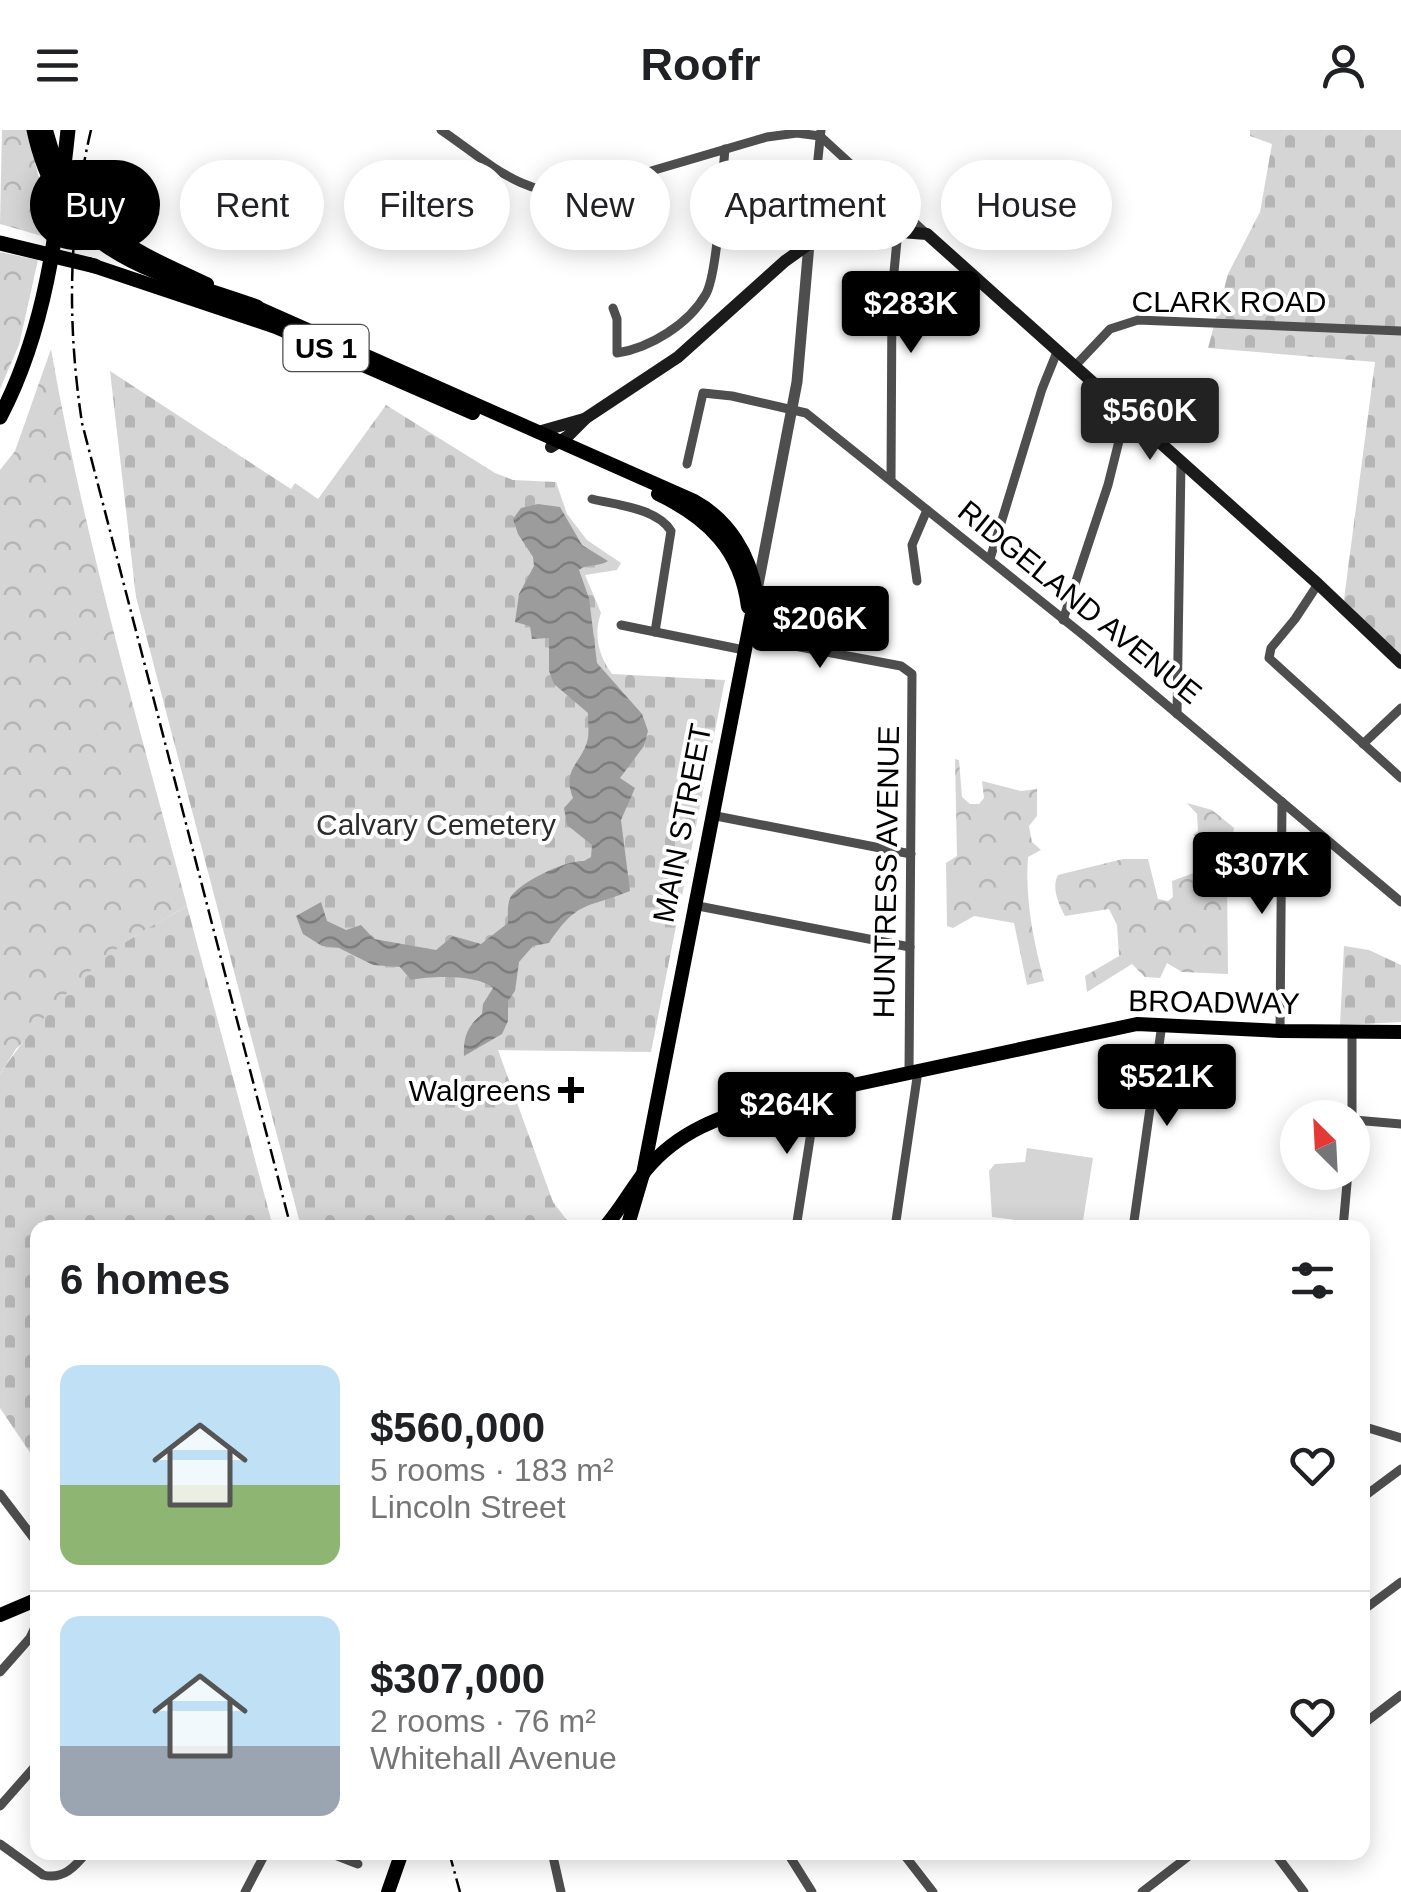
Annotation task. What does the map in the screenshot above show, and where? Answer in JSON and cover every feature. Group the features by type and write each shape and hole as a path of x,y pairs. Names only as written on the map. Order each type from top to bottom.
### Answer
{"highway":[{"name":"US 1","path":"34,130 43,160"},
{"path":"0,417 30,346 46,290 68,130"},
{"name":"US 1","path":"0,239 95,266"},
{"name":"US 1","path":"117,250 131,262 257,307"}],"main road":[{"path":"46,130 56,160"},
{"path":"921,233 1318,584 1401,664"},
{"path":"556,444 586,418 678,357 801,250"},
{"name":"US 1","path":"95,266 276,326 709,510 744,554 756,593"},
{"name":"US 1","path":"257,307 538,432 667,498 715,530 743,578 747,638"},
{"path":"538,432 586,418"},
{"name":"MAIN STREET","path":"629,1220 643,1174 756,593"},
{"name":"BROADWAY","path":"610,1220 643,1174 670,1146 726,1114 1122,1025 1401,1032"},
{"path":"0,1615 30,1604"},
{"path":"388,1892 399,1860"}],"street":[{"path":"441,130 514,180 546,194 583,191 784,134 820,133 926,234"},
{"name":"MAIN STREET","path":"818,160 820,133"},
{"path":"613,308 618,353 636,349 666,333 694,310 708,292 725,149"},
{"name":"MAIN STREET","path":"756,593 792,408 809,250"},
{"path":"891,480 892,293 896,250"},
{"name":"CLARK ROAD","path":"1074,367 1110,329 1127,322 1401,331"},
{"path":"990,559 1038,400 1058,352"},
{"name":"RIDGELAND AVENUE","path":"687,464 703,393 806,413 990,559 1401,902"},
{"path":"1063,620 1108,484 1126,413"},
{"path":"1177,714 1181,463"},
{"path":"592,499 639,511 666,524 671,532 655,632"},
{"path":"917,582 912,545 927,510"},
{"path":"1318,584 1271,648 1269,658 1401,778"},
{"path":"621,625 655,632 747,638"},
{"name":"HUNTRESS AVENUE","path":"747,638 900,666 910,671 914,680 910,946 913,1072 896,1220"},
{"path":"1363,744 1401,708"},
{"path":"1280,1031 1282,802"},
{"path":"711,814 911,854"},
{"path":"694,905 910,946"},
{"path":"1134,1220 1162,1024"},
{"path":"1352,1033 1354,1100"},
{"path":"797,1220 817,1094"},
{"path":"1370,1121 1401,1124"},
{"path":"1344,1220 1346,1190"},
{"path":"1370,1428 1401,1438"},
{"path":"1370,1492 1401,1468"},
{"path":"0,1494 30,1533"},
{"path":"1370,1606 1401,1582"},
{"path":"0,1672 30,1638"},
{"path":"1370,1718 1401,1695"},
{"path":"0,1806 30,1772"},
{"path":"0,1844 43,1875 52,1877 71,1870 80,1860"},
{"path":"245,1892 262,1860"},
{"path":"348,1860 358,1864"},
{"path":"554,1860 561,1892"},
{"path":"792,1860 812,1892"},
{"path":"908,1860 933,1892"},
{"path":"1142,1892 1184,1860"},
{"path":"1280,1860 1304,1892"}],"green space":[{"path":"2,130 28,130 35,160 30,160 30,233 0,224"},
{"path":"1250,130 1401,130 1401,663 1343,607 1375,362 1208,348 1228,274 1260,212 1272,144 1250,136"},
{"path":"0,252 38,260 19,345 0,389"},
{"path":"51,349 96,560 187,906 130,939 16,1049 0,1074 0,470 15,451"},
{"name":"Calvary Cemetery","path":"110,371 291,489 295,483 318,499 386,405 495,473 513,480 556,482 567,514 587,540 621,563 617,570 585,575 601,613 599,645 612,674 725,680 651,1052 498,1050 553,1202 567,1220 299,1220 136,597"},
{"path":"955,759 959,760 962,797 970,804 979,804 984,798 982,781 1021,791 1037,789 1037,816 1029,826 1032,842 1041,850 1028,857 1028,889 1044,981 1027,985 1014,923 974,916 953,928 947,926 946,863 957,856"},
{"path":"1187,803 1212,810 1234,828 1227,874 1228,974 1182,972 1167,963 1160,978 1145,977 1132,964 1087,992 1085,976 1119,956 1117,925 1109,909 1065,916 1056,891 1058,875 1123,859 1148,859 1158,899 1168,901 1173,897 1172,881 1202,870 1206,845 1193,835 1198,831 1197,814"},
{"path":"187,906 271,1220 30,1220 30,1453 0,1408 0,1074 78,982 132,938"},
{"path":"1344,946 1369,950 1401,965 1401,1022 1340,1025"},
{"path":"1027,1148 1093,1158 1083,1220 992,1217 989,1171 995,1164 1025,1162"}],"water":[{"path":"538,504 560,507 582,545 608,561 579,570 589,598 597,663 642,714 648,731 644,746 620,778 635,788 621,820 630,891 576,912 549,943 533,946 519,962 502,1034 464,1056 467,1032 482,1014 493,988 465,978 411,980 400,967 373,965 339,948 322,946 303,934 296,916 321,902 327,921 346,930 361,925 374,939 436,950 453,936 481,944 508,923 510,898 523,885 555,868 591,857 592,845 567,825 564,808 573,798 571,772 588,738 588,713 554,684 549,671 549,638 532,639 530,626 515,622 519,594 534,566 513,519 521,508"}],"railway":[{"path":"91,130 78,203 72,276 82,423 289,1220"},
{"path":"451,1860 460,1892"}],"place":[{"name":"Walgreens","path":"571,1090"}]}
